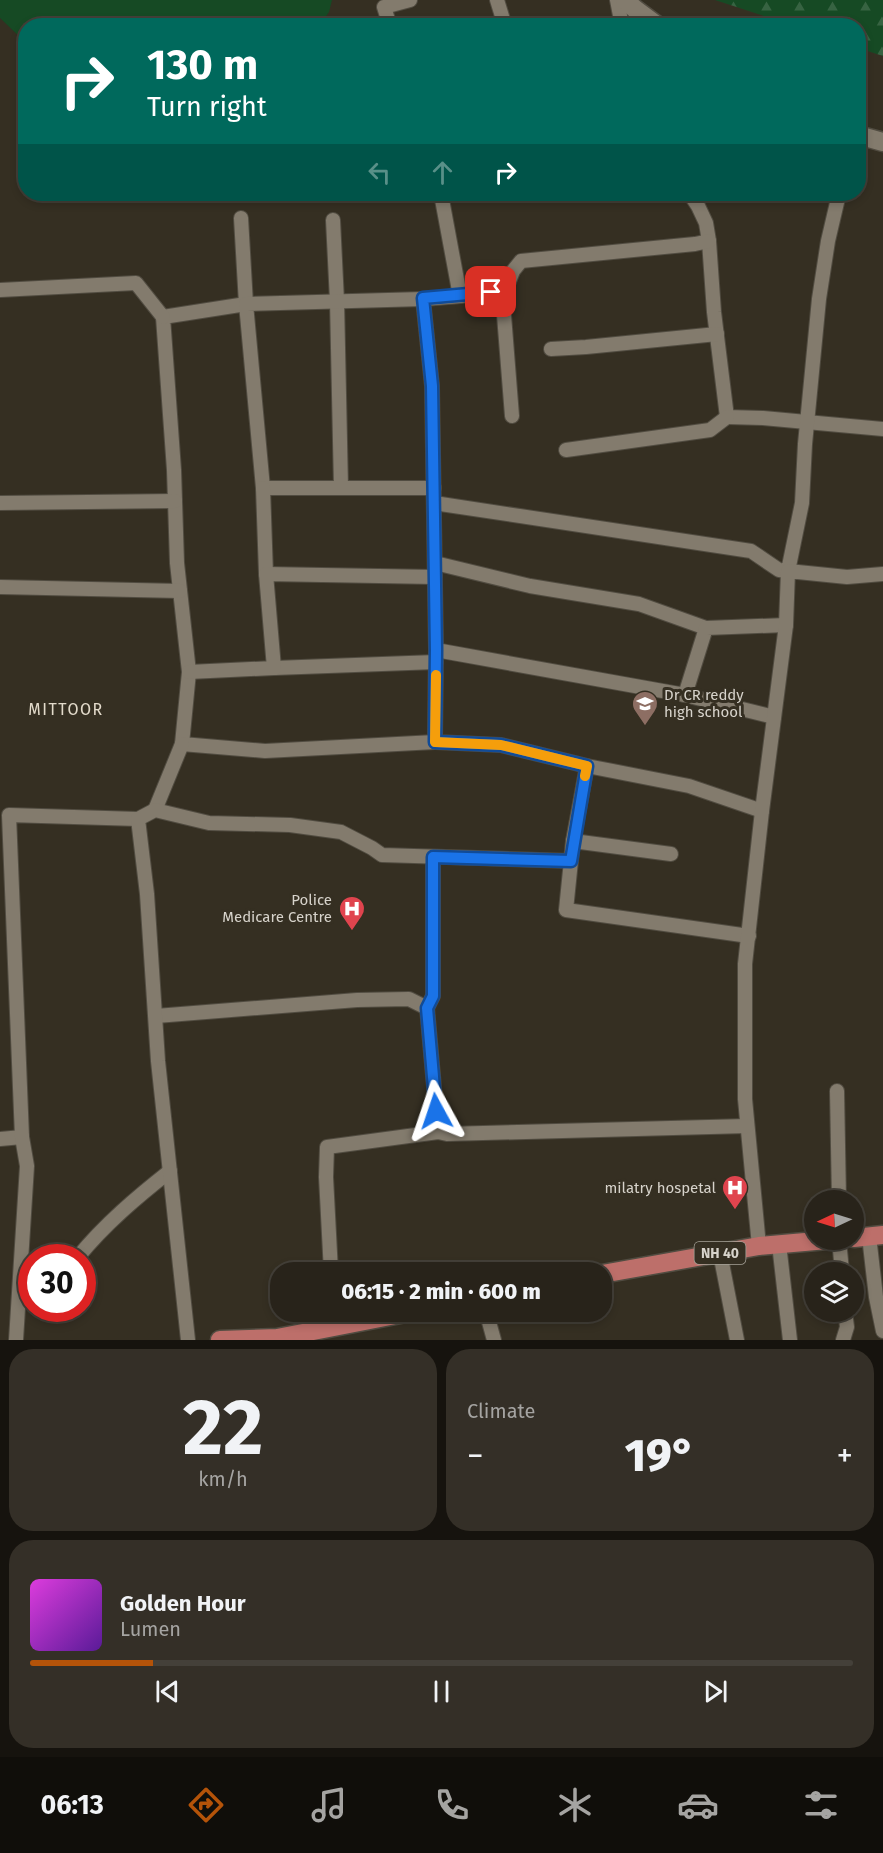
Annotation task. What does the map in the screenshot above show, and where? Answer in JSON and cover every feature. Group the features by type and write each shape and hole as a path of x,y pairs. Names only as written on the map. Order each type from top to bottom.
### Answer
{"highway":[{"name":"NH 40","path":"612,1272 759,1246 804,1242"},
{"path":"220,1340 277,1338 326,1322"}],"street":[{"path":"387,18 384,7 410,0"},
{"path":"497,0 503,18"},
{"path":"616,0 620,18"},
{"path":"625,0 647,18"},
{"path":"866,137 883,142"},
{"path":"442,201 460,296"},
{"path":"695,201 706,224 709,241 727,417"},
{"path":"759,1246 744,1099 745,964 786,625 788,571 802,503 819,298 837,201"},
{"path":"241,218 246,304 263,488 266,574 274,668"},
{"path":"333,219 341,488"},
{"path":"163,317 246,304 460,296 506,289 513,271 521,261 709,241"},
{"path":"0,290 136,283 163,317 177,563 189,672 182,744 155,810 138,819 4,815 22,1137 27,1166 16,1340"},
{"path":"502,290 512,416"},
{"path":"423,298 432,386 435,742"},
{"path":"551,349 717,334"},
{"path":"566,450 710,430 727,417 808,421 883,429"},
{"path":"263,488 434,488"},
{"path":"0,503 175,501"},
{"path":"434,503 751,551 779,570 847,577 883,574"},
{"path":"435,562 530,586 639,604 706,628 786,625"},
{"path":"266,574 435,578"},
{"path":"0,587 180,591"},
{"path":"685,695 706,628"},
{"path":"189,672 436,656 685,695 774,717"},
{"path":"182,744 265,752 435,742 501,745 587,766 689,786 762,811"},
{"path":"587,766 573,841 566,910 749,936"},
{"path":"155,810 209,823 290,825 341,832 382,855 571,861"},
{"path":"138,819 147,894 158,1061 188,1340"},
{"path":"573,841 671,854"},
{"path":"433,857 433,996 427,1008 438,1132"},
{"path":"156,1016 357,1000 409,999 427,1008"},
{"path":"837,1091 839,1190"},
{"path":"330,1262 326,1177 327,1147 438,1132 447,1134 747,1126"},
{"path":"0,1139 22,1137"},
{"path":"89,1244 123,1210 170,1171"},
{"path":"869,1236 876,1297 883,1331"},
{"path":"779,1244 790,1340"},
{"path":"720,1253 737,1340"},
{"path":"489,1322 495,1340"},
{"path":"843,1340 846,1322"}],"green space":[{"path":"0,0 332,0 325,18 18,18 18,35 0,18"},
{"path":"715,0 883,0 883,56 866,51 866,18 770,18"}],"slow traffic":[{"path":"436,675 435,742 501,745 587,766 585,776"}],"place":[{"name":"Dr CR reddy high school","path":"645,727"},
{"name":"Police Medicare Centre","path":"352,932"},
{"name":"milatry hospetal","path":"735,1211"}],"district":[{"name":"MITTOOR","path":"66,709"}],"route":[{"path":"436,1111 427,1008 433,996 433,857 571,861 587,766 501,745 435,742 432,386 423,298 491,292"}]}
